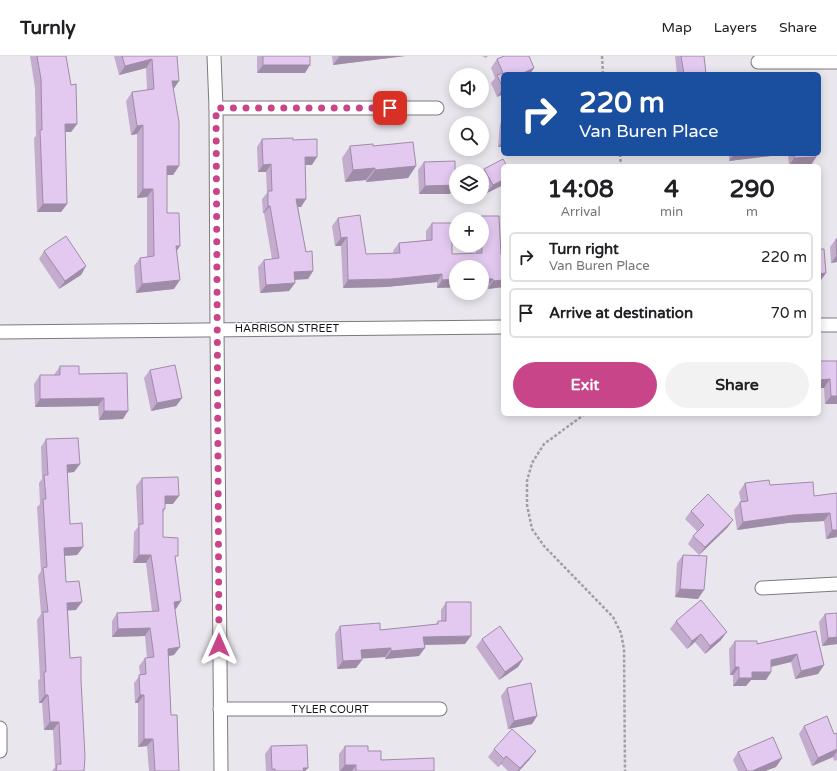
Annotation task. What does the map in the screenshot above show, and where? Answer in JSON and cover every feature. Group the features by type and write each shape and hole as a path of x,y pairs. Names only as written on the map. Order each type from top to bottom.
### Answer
{"street":[{"path":"214,56 216,108 221,771"},
{"path":"758,62 837,62"},
{"path":"216,108 437,108"},
{"path":"821,325 837,325"},
{"name":"HARRISON STREET","path":"0,332 501,327"},
{"path":"762,588 837,584"},
{"name":"TYLER COURT","path":"220,708 440,709"},
{"path":"0,728 0,751"}],"path":[{"path":"602,56 603,72"},
{"path":"582,416 544,444 532,463 527,481 527,505 532,529 544,546 613,617 621,633 624,649 626,771"}],"building":[{"path":"37,56 66,56 71,85 76,84 77,124 65,124 67,204 43,204 40,130 42,130 41,79"},
{"path":"122,56 177,56 179,81 172,81 179,122 179,166 167,166 167,213 179,213 180,246 176,246 180,280 142,284 140,258 154,256 153,189 143,189 143,125 137,126 132,92 154,89 152,59 125,66"},
{"path":"263,56 310,56 310,65 263,65"},
{"path":"504,56 529,56 534,68 525,72 503,72 497,59"},
{"path":"681,56 704,56 706,72 684,72"},
{"path":"501,74 501,84 497,75"},
{"path":"293,138 293,140 317,139 317,157 305,157 306,199 296,199 306,252 312,251 313,271 294,272 295,283 266,285 264,260 279,258 270,206 268,206 268,191 272,191 271,164 263,165 262,139"},
{"path":"413,142 416,166 375,170 375,168 353,170 350,146 373,144 373,146"},
{"path":"794,156 816,156 816,157 794,158"},
{"path":"503,159 506,164 501,164 501,181 493,185 489,178 489,166"},
{"path":"455,161 455,164 449,164 449,185 425,186 424,162"},
{"path":"360,215 366,254 400,253 399,243 432,240 432,223 449,223 449,252 452,252 452,254 482,253 489,252 489,216 499,216 501,280 493,281 493,279 489,279 489,260 449,260 449,280 442,280 442,274 391,279 348,280 347,237 341,238 338,218"},
{"path":"66,236 86,266 65,281 44,251"},
{"path":"821,249 824,249 826,273 821,274"},
{"path":"821,361 837,361 837,396 831,396 830,379 821,380"},
{"path":"175,365 182,398 157,403 150,370"},
{"path":"60,366 79,366 79,374 127,373 128,411 104,411 104,398 40,399 40,375 60,375"},
{"path":"78,438 80,464 67,465 70,524 82,523 83,547 64,548 66,582 79,581 82,602 67,603 70,658 81,657 85,757 84,771 56,771 57,764 61,764 59,722 50,722 48,695 45,695 44,672 46,672 43,612 48,612 43,568 47,567 43,499 46,499 44,475 48,475 46,439"},
{"path":"178,477 179,496 165,496 165,509 163,509 163,537 178,538 178,556 175,556 181,601 174,602 180,647 168,649 171,715 177,715 179,771 155,771 153,739 144,739 144,695 140,695 139,675 146,674 145,658 154,657 150,628 118,629 117,613 159,611 151,555 139,555 139,524 143,524 142,478"},
{"path":"769,480 770,485 813,482 814,496 837,493 837,530 832,530 830,513 793,515 743,522 740,502 748,501 745,483"},
{"path":"708,494 733,520 705,547 693,536 704,525 691,511"},
{"path":"683,555 707,556 704,590 680,589"},
{"path":"701,600 727,632 710,646 701,634 692,641 676,621"},
{"path":"446,602 471,602 471,636 423,637 425,648 391,651 391,648 361,650 362,660 343,661 340,626 380,623 380,630 438,624 438,621 446,621"},
{"path":"837,613 837,637 828,638 825,614"},
{"path":"500,626 523,659 505,672 482,639"},
{"path":"816,631 824,665 801,671 797,654 771,660 771,672 752,672 752,678 739,678 739,667 735,667 735,641 757,641 757,644"},
{"path":"531,683 537,716 514,721 507,688"},
{"path":"827,716 834,734 837,733 837,749 818,758 804,726"},
{"path":"512,729 536,751 520,768 506,756 504,759 494,749"},
{"path":"773,737 782,758 752,771 747,771 738,752"},
{"path":"307,745 308,768 303,768 304,771 275,771 275,769 272,769 271,746"},
{"path":"345,746 368,746 368,751 381,751 381,760 434,758 434,771 356,771 356,765 345,765"}],"route":[{"path":"219,645 216,108 390,108"}]}
